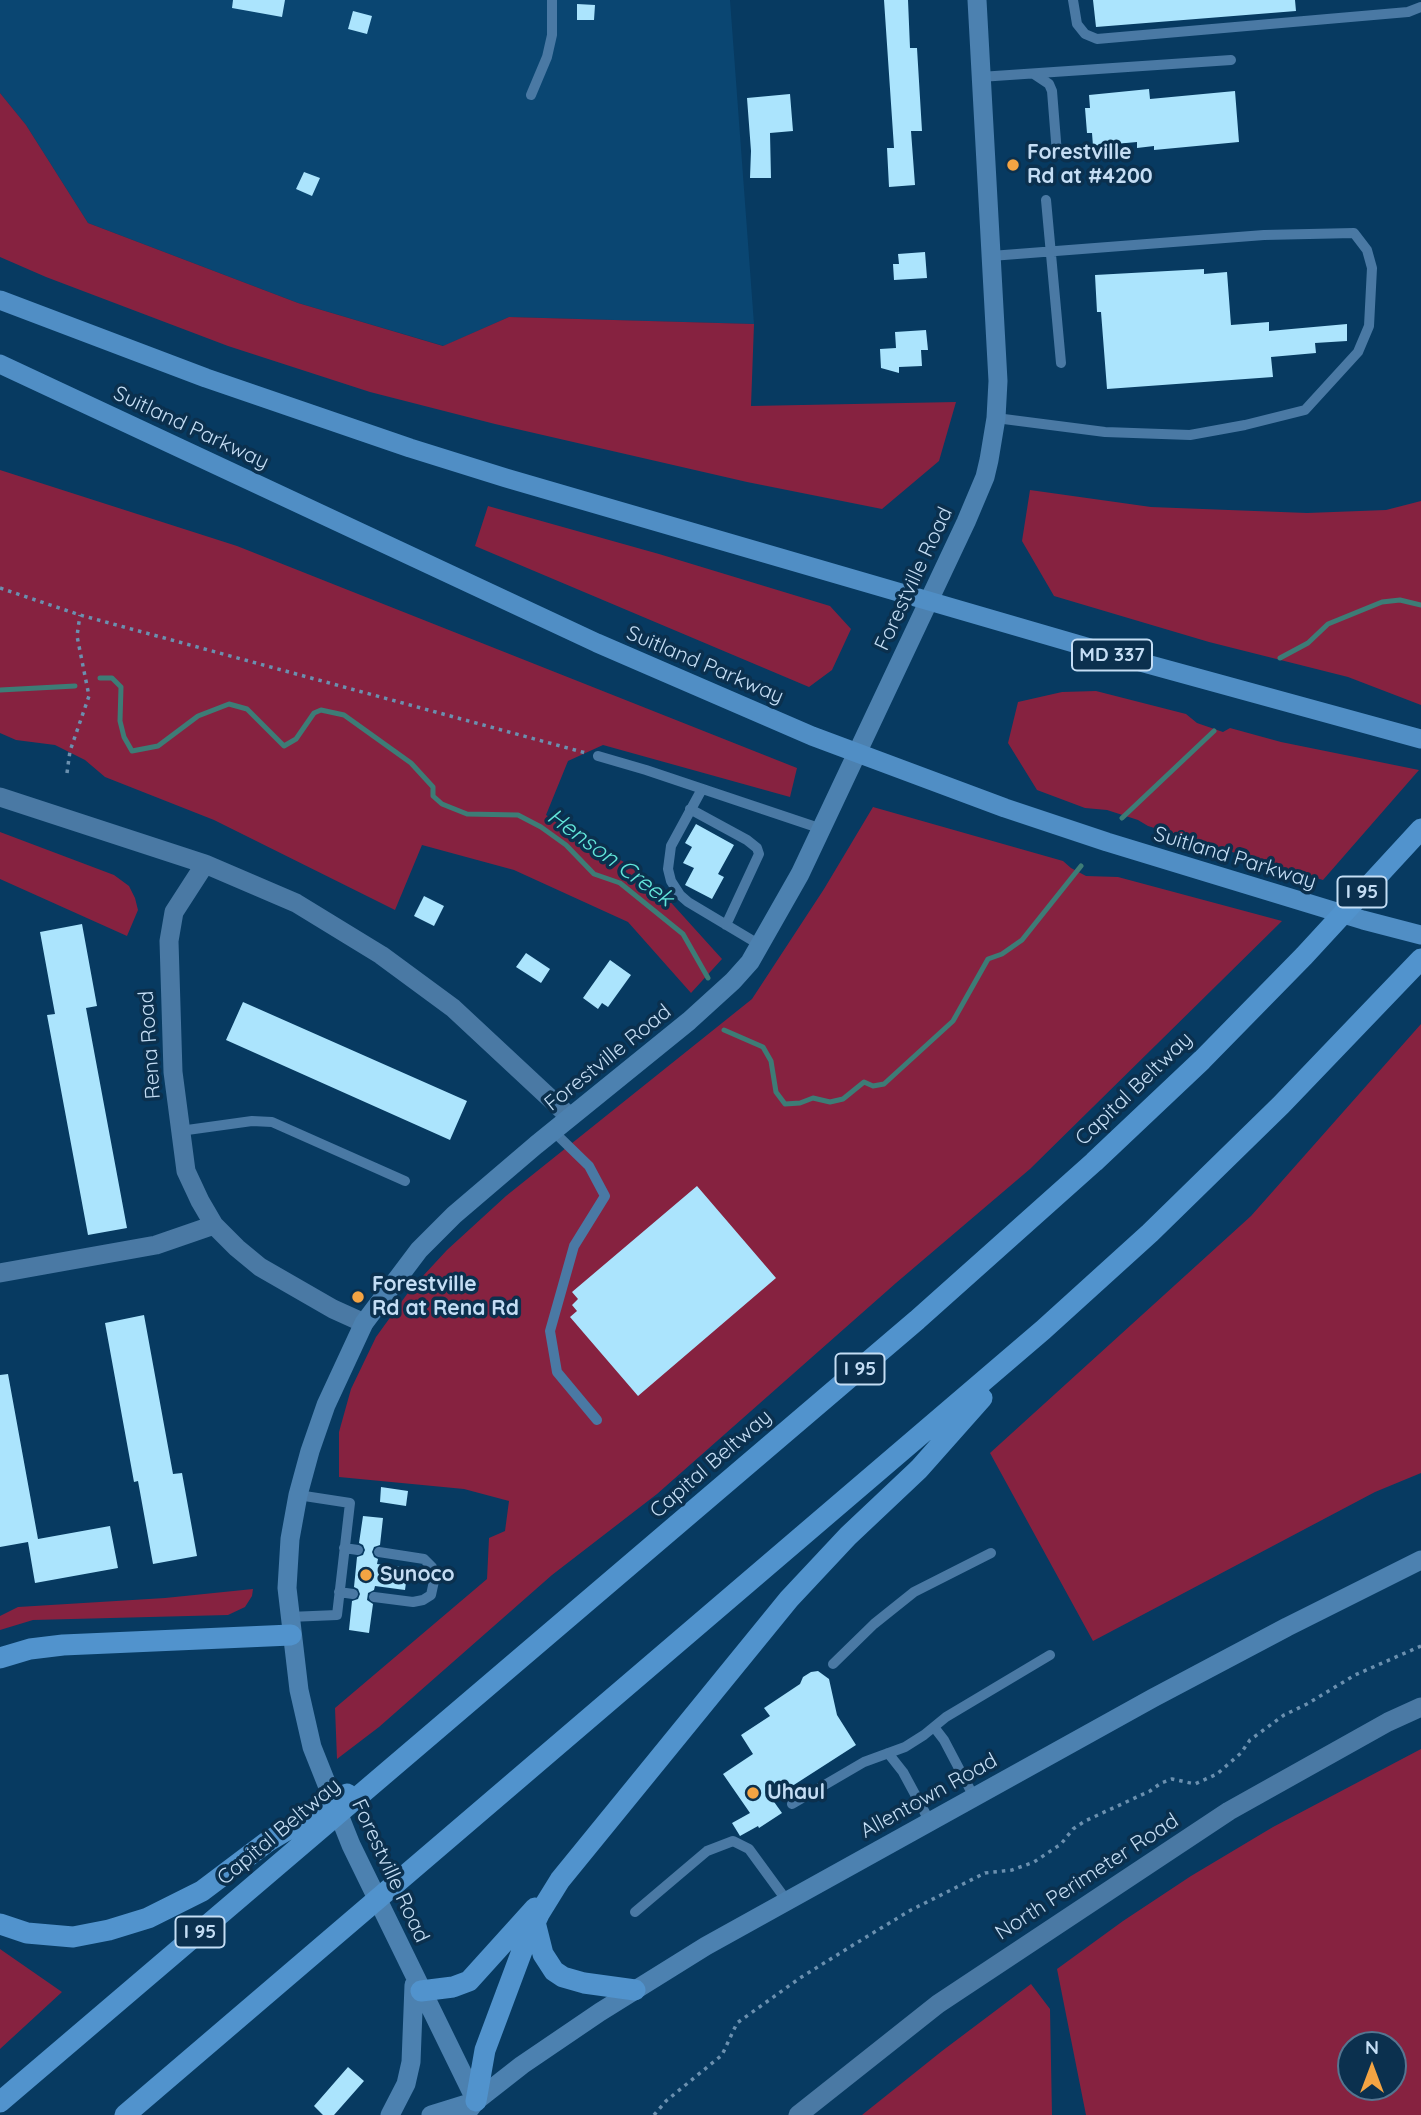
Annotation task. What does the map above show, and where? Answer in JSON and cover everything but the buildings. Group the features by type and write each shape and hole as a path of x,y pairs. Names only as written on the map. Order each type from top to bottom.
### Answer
{"highway":[{"path":"0,300 206,379 410,448 929,602"},
{"name":"Suitland Parkway","path":"0,364 597,643 744,708 1005,808 1107,842 1421,935"},
{"name":"MD 337","path":"929,602 1421,739"},
{"name":"Capital Beltway","path":"0,2102 917,1320 1094,1162 1202,1060 1304,956 1421,829"},
{"path":"125,2115 1043,1330 1168,1215 1281,1105 1421,960"},
{"path":"417,1984 453,1987 469,1981 521,1922 548,1897 631,1790 789,1599 848,1536 919,1469 1043,1330"},
{"path":"0,1658 30,1649 63,1645 290,1626"},
{"path":"0,1924 27,1934 73,1937 148,1918 202,1891 267,1842 399,1762"},
{"path":"470,2108 489,2038 535,1922 548,1897"},
{"path":"535,1922 543,1954 554,1971 563,1977 584,1983 635,1990"}],"main road":[{"name":"Forestville Road","path":"470,2108 404,1955 340,1821 312,1747 302,1710 290,1626 288,1557 298,1495 326,1405 365,1323 419,1250 454,1215 553,1131 689,1021 733,981 761,945 822,829 929,602 985,477 996,418 998,381 977,0"},
{"name":"Allentown Road","path":"431,2115 470,2108 533,2057 706,1946 1256,1643 1421,1560"},
{"path":"390,2115 406,2084 411,2062 417,1984"}],"street":[{"path":"0,797 205,864 296,903 381,955 453,1008 570,1117"},
{"name":"Rena Road","path":"205,864 174,912 169,941 173,1072 186,1171 214,1225 260,1267 333,1309 365,1323"},
{"path":"0,1273 156,1245 214,1225"},
{"name":"North Perimeter Road","path":"798,2115 938,2004 1230,1811 1388,1722 1421,1707"}],"lane":[{"path":"531,94 547,57 552,35 552,0"},
{"path":"1073,0 1077,24 1085,34 1097,39 1408,12 1421,7"},
{"path":"980,77 1231,60"},
{"path":"1034,73 1049,84 1052,92 1057,154"},
{"path":"1046,200 1061,363"},
{"path":"991,256 1264,235 1354,233 1367,250 1372,268 1369,326 1358,352 1305,410 1190,435 1105,432 996,418"},
{"path":"598,756 822,829"},
{"path":"702,789 671,846 668,869 671,881 688,902 761,945"},
{"path":"690,810 747,840 757,848 759,854 726,925"},
{"path":"180,1131 252,1121 272,1122 405,1181"},
{"path":"553,1131 589,1166 605,1196 574,1246 550,1331 557,1372 597,1420"},
{"path":"290,1626 337,1615 350,1503 298,1495"},
{"path":"344,1548 358,1550"},
{"path":"373,1597 413,1602 423,1600 430,1595 434,1581 432,1567 424,1559 379,1552"},
{"path":"833,1664 874,1624 916,1590 991,1553"},
{"path":"339,1592 353,1594"},
{"path":"792,1804 864,1762 905,1747 946,1717 1050,1655"},
{"path":"934,1727 944,1740 974,1797"},
{"path":"888,1753 903,1772 930,1822"},
{"path":"635,1912 707,1851 733,1841 749,1849 787,1901"}],"path":[{"path":"0,588 80,615 598,756"},
{"path":"68,773 70,751 83,715 88,691 77,636 80,615"},
{"path":"653,2115 722,2055 737,2023 800,1978 858,1942 911,1910 985,1873 1012,1870 1034,1861 1061,1844 1073,1829 1085,1821 1150,1791 1161,1783 1172,1780 1195,1784 1217,1774 1241,1753 1250,1740 1284,1715 1354,1675 1421,1646"}],"shaded area":[{"path":"0,0 730,0 754,324 509,317 444,346 298,303 88,223 26,125 0,93"},
{"path":"0,93 26,125 88,223 298,303 443,346 509,317 754,324 751,406 956,402 939,461 882,509 747,482 495,424 370,392 228,346 46,277 0,257"},
{"path":"0,470 237,546 797,768 790,797 603,745 568,761 546,815 647,876 722,959 691,993 628,922 514,870 422,845 395,910 214,820 105,777 85,760 55,745 16,740 0,733"},
{"path":"1030,490 1151,507 1307,513 1386,510 1421,501 1421,705 1348,677 1209,642 1054,596 1022,541"},
{"path":"488,506 830,606 851,629 832,670 809,687 475,546"},
{"path":"1096,691 1186,714 1197,723 1223,732 1230,728 1281,742 1419,770 1323,880 1148,826 1107,810 1085,808 1037,790 1008,743 1018,702 1062,692"},
{"path":"873,807 1063,861 1086,876 1118,877 1282,921 1030,1169 657,1494 552,1575 379,1727 337,1759 335,1708 487,1579 489,1538 505,1531 509,1501 464,1489 339,1477 339,1432 351,1389 376,1337 410,1290 447,1250 506,1196 752,999 824,889"},
{"path":"0,832 114,875 129,886 138,910 127,936 0,879"},
{"path":"1421,1024 1421,1473 1375,1492 1093,1641 990,1453 1251,1216"},
{"path":"253,1589 245,1607 228,1615 33,1620 0,1630 0,1616 18,1607 165,1598"},
{"path":"1421,1749 1421,2115 1086,2115 1057,1969 1191,1876 1273,1827"},
{"path":"0,1949 62,1992 0,2049"},
{"path":"1031,1984 1050,2009 1052,2115 862,2115 942,2051"}],"waterway":[{"name":"Henson Creek","path":"1280,658 1308,643 1328,624 1382,602 1400,600 1421,605"},
{"name":"Henson Creek","path":"100,678 112,678 121,687 120,721 124,737 132,751 158,746 198,716 229,704 247,709 284,746 296,739 314,713 321,710 344,715 411,763 433,787 433,796 442,804 467,814 518,815 566,845 594,874 620,883 683,934 708,978"},
{"name":"Henson Creek","path":"0,690 75,686"},
{"name":"Henson Creek","path":"1122,818 1214,731"},
{"name":"Henson Creek","path":"724,1030 763,1047 771,1061 776,1092 785,1104 800,1103 813,1098 830,1102 843,1099 864,1082 873,1086 884,1084 953,1021 988,959 1002,954 1022,940 1081,866"}],"place":[{"name":"Forestville Rd at #4200","path":"1013,165"},
{"name":"Forestville Rd at Rena Rd","path":"358,1297"},
{"name":"Sunoco","path":"366,1575"},
{"name":"Uhaul","path":"753,1793"}]}
